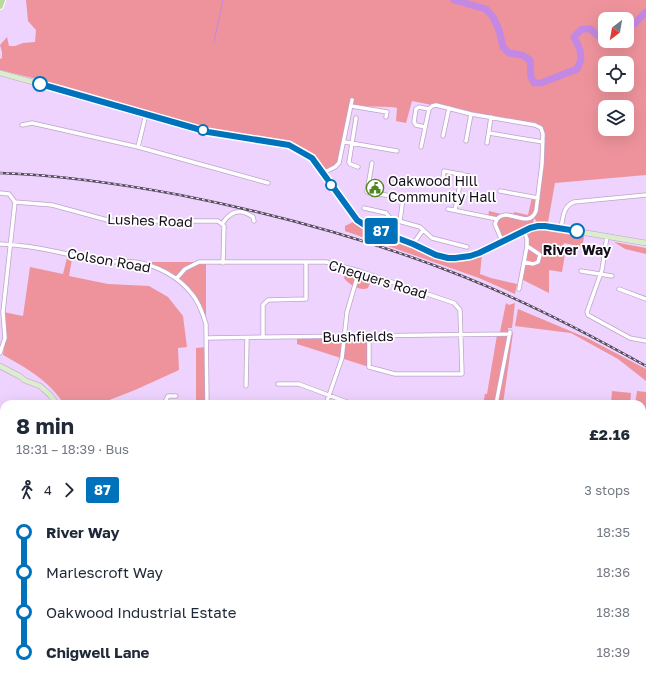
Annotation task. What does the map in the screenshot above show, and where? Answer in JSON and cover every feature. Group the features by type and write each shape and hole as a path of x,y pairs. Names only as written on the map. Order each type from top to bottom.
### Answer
{"main road":[{"path":"0,6 2,0"}],"street":[{"path":"0,73 208,132 289,145 312,158 357,220 366,226 413,244 436,255 448,258 470,256 538,226 562,228 646,242"},
{"path":"324,173 340,163 352,100"},
{"path":"425,127 416,125 414,122 416,109 419,106 429,108 436,105 471,114 535,125 541,128 543,134 542,164 535,214 524,219 506,215 497,219 448,209"},
{"path":"351,106 387,112"},
{"path":"421,147 429,108"},
{"path":"443,136 449,108"},
{"path":"138,147 146,114"},
{"path":"466,141 471,114"},
{"path":"487,143 491,117"},
{"path":"356,118 349,162 350,164 358,167"},
{"path":"22,125 32,123 138,147 268,183"},
{"path":"489,133 543,142"},
{"path":"345,142 397,151"},
{"path":"372,163 367,192 403,198 400,221"},
{"path":"443,178 444,171 469,176"},
{"path":"455,210 462,174"},
{"path":"500,190 538,198"},
{"path":"0,193 9,194 15,202 1,312 5,338 0,353"},
{"path":"562,228 566,208 570,203 646,195"},
{"name":"Lushes Road","path":"15,202 52,205 110,221 218,221 222,224"},
{"path":"364,208 386,213 390,218 420,227 432,238 468,247"},
{"path":"223,263 224,226 222,224 232,212 249,214 253,217 254,221"},
{"path":"497,219 495,224 502,241"},
{"path":"413,244 423,230"},
{"path":"519,289 527,246 527,239 524,231"},
{"path":"607,236 600,274 587,312 588,315 630,338 646,340"},
{"name":"Colson Road","path":"0,244 58,251 94,260 135,262 152,266 177,278 193,294 206,324 207,400"},
{"path":"524,262 532,264 538,262 540,258 539,254 527,246"},
{"name":"Chequers Road","path":"177,278 185,269 199,262 326,262 359,271 454,303 460,310 462,374 395,374 369,366 369,336"},
{"path":"263,337 263,305 268,300 306,299 306,262"},
{"path":"328,400 342,358 347,312 359,271"},
{"path":"581,271 612,276"},
{"path":"619,289 646,298"},
{"name":"Bushfields","path":"206,338 345,337 510,333 497,400"},
{"path":"246,386 247,338"},
{"path":"0,366 24,380 40,386 54,400"},
{"path":"278,384 299,384 340,400"},
{"path":"166,400 168,396 176,396"}],"shaded area":[{"path":"26,0 646,0 646,175 555,183 548,222 537,222 534,218 532,228 538,227 585,232 582,247 564,243 563,247 566,248 562,272 549,270 549,293 521,279 527,246 526,233 502,241 497,230 497,219 488,217 489,211 513,217 514,212 528,215 532,197 538,198 535,217 538,209 545,136 540,127 412,101 406,123 396,121 397,108 351,106 339,163 323,173 311,158 289,145 248,138 61,85 0,70 0,59 2,58 2,52 0,45 7,37 9,46 35,42 36,30 28,21"},
{"path":"357,220 447,258 451,262 470,259 482,254 480,274 517,284 515,294 479,278 345,231 345,226"},
{"path":"614,242 646,248 646,254 625,249"},
{"path":"67,258 72,259 69,276 108,284 149,286 168,297 183,316 187,347 178,348 179,370 109,400 61,400 52,388 37,376 3,355 5,338 3,312 23,316 30,267 63,274"},
{"path":"135,262 206,262 206,324 195,299 182,283 168,274"},
{"path":"347,268 373,275 368,288 358,288 346,280 344,278"},
{"path":"506,303 509,305 515,303 512,328 508,328 508,332 500,332"},
{"path":"518,309 587,338 646,369 646,381 618,359 571,333 515,326"},
{"path":"513,333 504,400 484,400 485,394 487,394 497,335"},
{"path":"369,336 369,367 297,344 297,337"},
{"path":"207,347 207,400 196,400 196,348"},
{"path":"612,391 631,393 630,400 611,400"},
{"path":"637,391 646,392 646,400 636,400"}],"waterway":[{"path":"214,42 223,0"},
{"path":"454,0 486,9 493,17 499,30 503,47 509,53 522,55 530,60 531,77 534,83 541,83 577,69 581,60 580,50 574,37 582,29 590,29 598,36"},
{"path":"634,24 646,12"}],"railway":[{"path":"0,173 45,176 135,187 216,202 323,229 393,251 462,276 532,307 646,366"}],"bus line":[{"name":"87","path":"40,84 208,132 289,145 312,158 357,220 366,226 413,244 436,255 448,258 462,258 470,256 530,228 538,226 577,231"}],"place":[{"name":"Oakwood Hill Community Hall","path":"375,188"},
{"name":"River Way","path":"577,231"}]}
